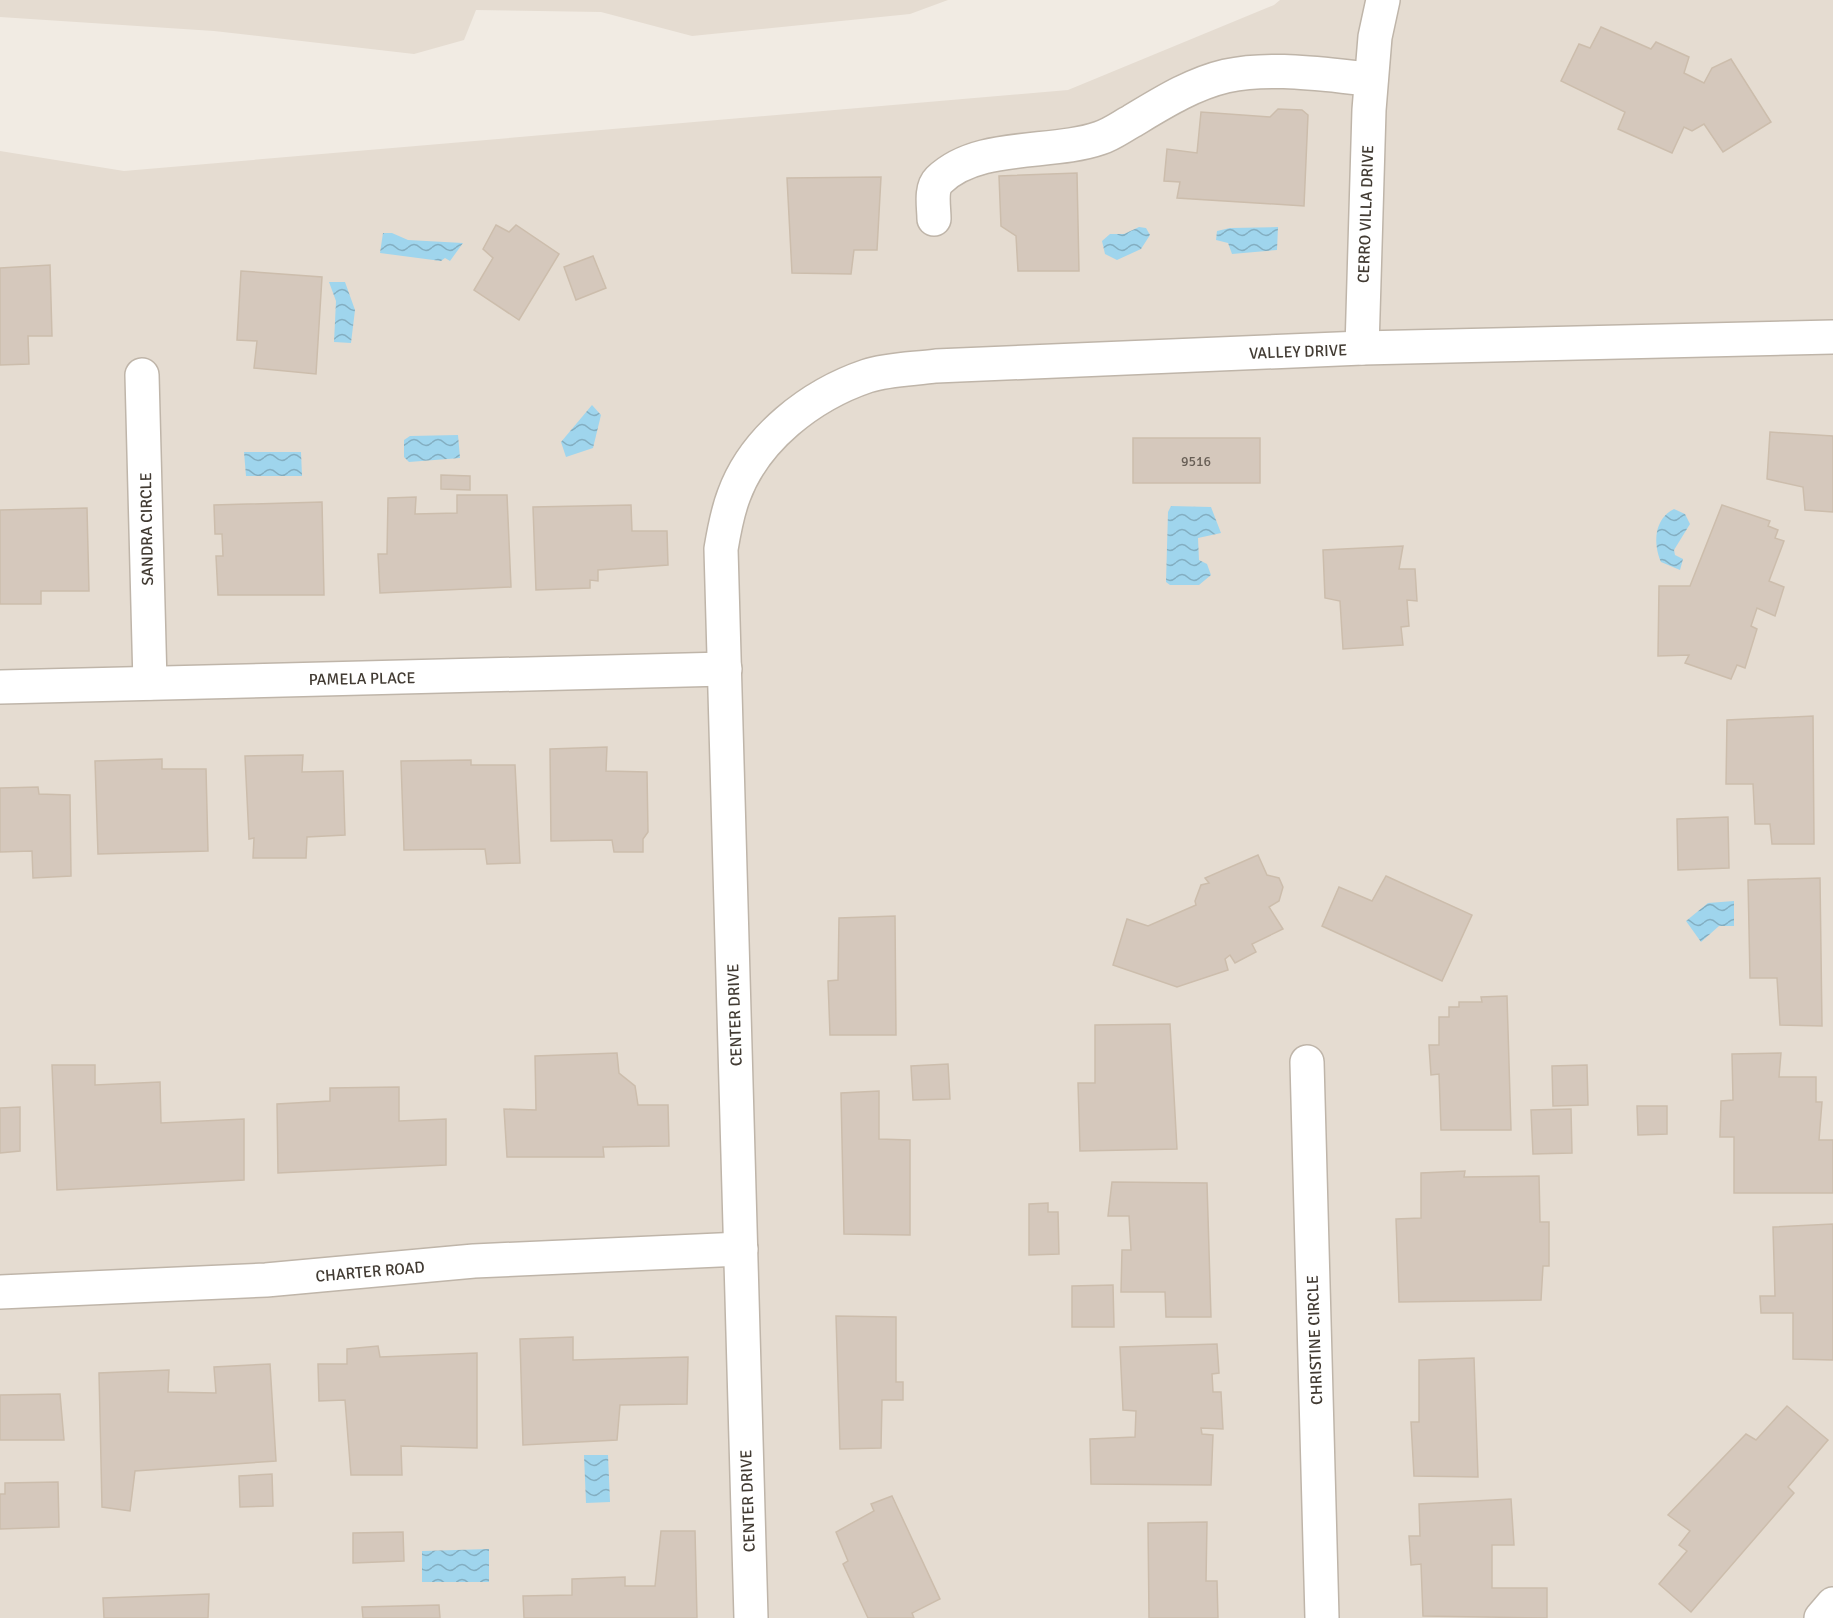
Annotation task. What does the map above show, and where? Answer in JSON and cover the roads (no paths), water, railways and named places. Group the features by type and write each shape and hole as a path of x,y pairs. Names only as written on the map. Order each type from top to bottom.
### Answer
{"street":[{"name":"CERRO VILLA DRIVE","path":"1362,348 1371,79 1383,0"},
{"path":"934,219 933,191 936,184 948,173 969,162 983,157 1071,145 1100,138 1193,86 1226,76 1266,72 1371,79"},
{"name":"VALLEY DRIVE","path":"779,429 809,404 869,375 936,366 1362,348 1833,337"},
{"name":"SANDRA CIRCLE","path":"142,375 150,683"},
{"name":"CENTER DRIVE","path":"751,1618 721,549 734,493 761,449 779,429"},
{"name":"PAMELA PLACE","path":"0,687 725,669"},
{"name":"CHRISTINE CIRCLE","path":"1307,1062 1322,1618"},
{"name":"CHARTER ROAD","path":"0,1292 266,1280 474,1262 741,1249"},
{"path":"1821,1618 1833,1604"}],"water":[{"path":"1139,227 1146,228 1150,235 1141,249 1117,260 1105,254 1102,241 1110,234 1124,234"},
{"path":"1278,227 1277,250 1232,254 1228,243 1216,240 1217,231 1230,228"},
{"path":"383,233 392,233 408,240 463,243 450,261 445,258 441,261 380,253"},
{"path":"329,282 345,282 355,310 351,343 334,342 336,301"},
{"path":"592,405 601,415 593,448 566,457 561,442"},
{"path":"458,435 460,458 409,462 404,457 404,440 410,436"},
{"path":"244,452 301,452 302,476 246,476"},
{"path":"1171,506 1211,507 1221,533 1198,538 1199,560 1207,564 1211,575 1199,585 1170,585 1166,582 1168,512"},
{"path":"1674,509 1685,514 1690,524 1674,550 1675,555 1683,559 1680,570 1661,562 1656,540 1662,519"},
{"path":"1734,901 1734,926 1719,926 1701,942 1686,921 1708,903"},
{"path":"584,1455 608,1455 610,1502 586,1503"},
{"path":"489,1549 489,1582 422,1582 422,1551"}]}
